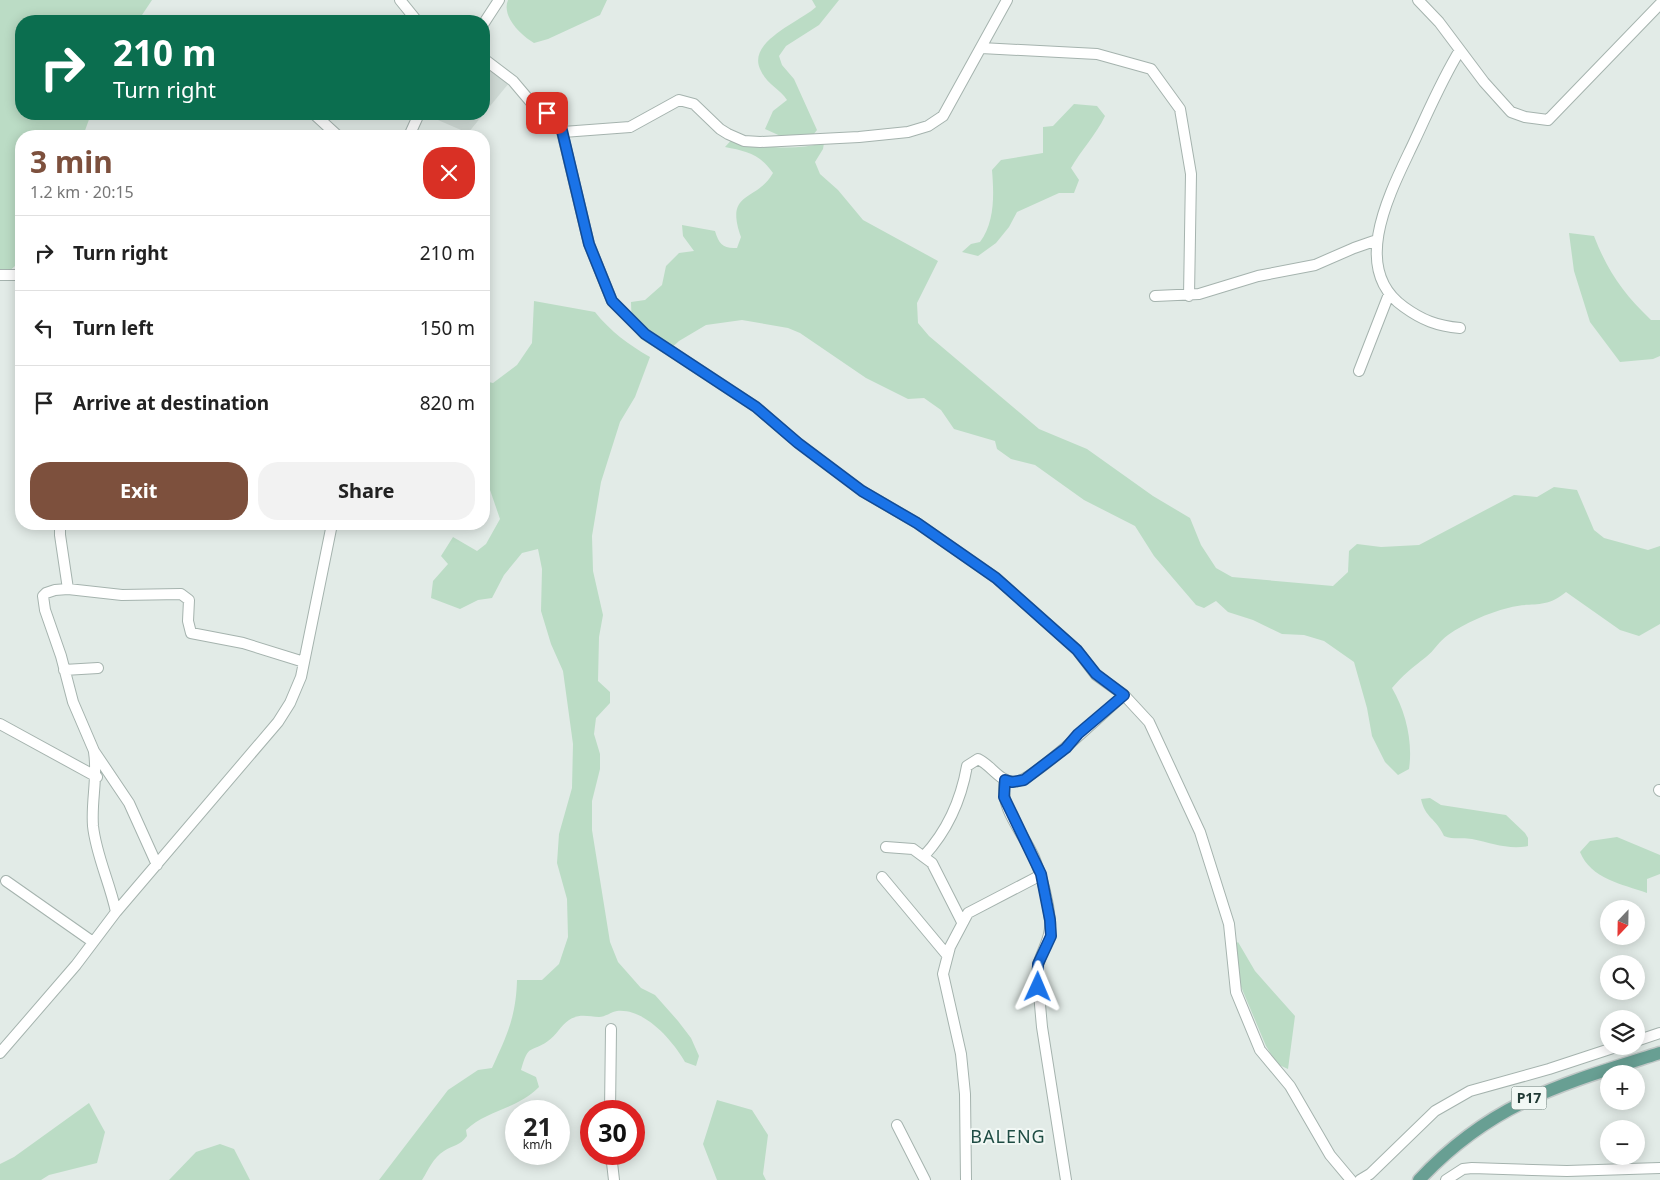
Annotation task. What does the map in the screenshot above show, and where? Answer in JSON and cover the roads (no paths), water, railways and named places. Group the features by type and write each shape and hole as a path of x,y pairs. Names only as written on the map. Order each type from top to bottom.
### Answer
{"main road":[{"name":"P17","path":"1419,1180 1462,1139 1511,1107 1577,1079 1660,1053"}],"street":[{"path":"400,0 413,15"},
{"path":"489,15 499,0"},
{"path":"490,64 513,81 535,107 559,118 563,132 620,129 640,122 679,100 686,100 694,104 720,129 744,141 795,142 813,138 859,137 908,132 928,126 943,116 1007,0"},
{"path":"1418,0 1484,82 1511,112 1525,117 1548,120 1660,4"},
{"path":"981,48 1097,54 1150,69 1180,109 1190,174 1189,296"},
{"path":"1460,50 1444,77 1386,206 1377,240 1376,254 1380,280 1389,294 1422,320 1443,327 1460,328"},
{"path":"559,118 589,244 612,301 645,334 756,407 798,443 862,491 917,523 996,578 1077,650 1096,674 1124,695 1148,722 1200,832 1229,924 1236,992 1260,1050 1290,1086 1330,1155 1351,1180"},
{"path":"321,120 331,130"},
{"path":"1155,296 1189,296 1258,276 1315,265 1377,240"},
{"path":"0,275 15,275"},
{"path":"1359,371 1389,294"},
{"path":"60,530 68,589"},
{"path":"0,1053 116,912 278,722 296,691 304,662 317,588 331,530"},
{"path":"158,865 129,803 94,752 74,702 42,600 46,593 68,589 122,595 182,594 189,600 188,621 192,633 243,642 304,662"},
{"path":"64,670 98,668"},
{"path":"924,856 939,840 954,811 963,790 967,766 978,759 1005,780 1012,782 1024,780 1066,748 1078,734 1124,695"},
{"path":"0,724 97,777"},
{"path":"94,752 97,777 94,803 94,836 116,912"},
{"path":"1005,780 1004,797 1041,874 1050,920 1051,936 1036,971 1042,1027 1066,1180"},
{"path":"886,847 913,849 932,863 962,922"},
{"path":"966,1180 965,1094 961,1054 943,974 948,955 962,922 968,913 1041,874"},
{"path":"882,877 948,955"},
{"path":"6,881 93,942"},
{"path":"610,1100 611,1029"},
{"path":"1645,1038 1660,1033"},
{"path":"1360,1180 1370,1174 1435,1111 1470,1091 1549,1069 1600,1052"},
{"path":"897,1125 925,1180"},
{"path":"612,1165 614,1180"},
{"path":"1446,1180 1463,1169 1472,1168 1567,1171 1660,1168"}],"district":[{"name":"BALENG","path":"1008,1137"}]}
